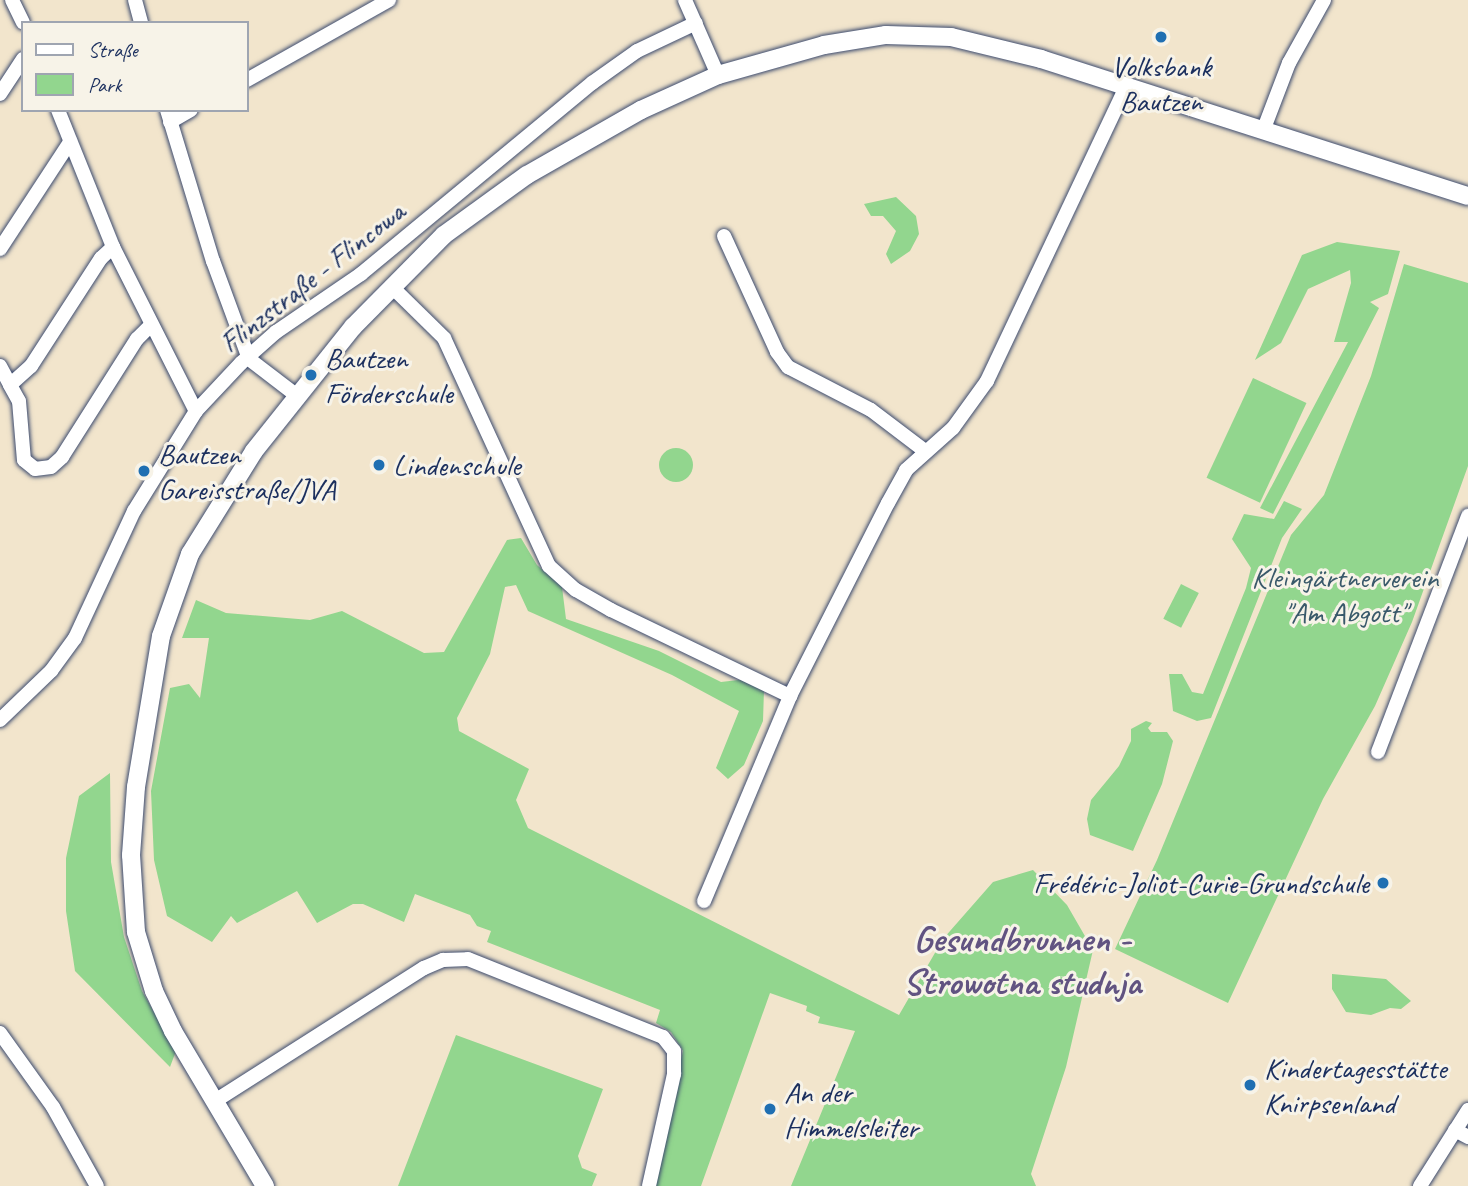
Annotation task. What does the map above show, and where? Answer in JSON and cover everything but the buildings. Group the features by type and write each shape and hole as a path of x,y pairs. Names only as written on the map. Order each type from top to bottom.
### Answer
{"street":[{"path":"12,0 22,21"},
{"path":"135,0 140,21"},
{"path":"248,79 389,0"},
{"path":"685,0 719,75"},
{"path":"1263,131 1289,63 1324,0"},
{"name":"Flinzstraße - Flincowa","path":"0,720 51,671 75,638 134,511 196,411 276,332 362,274 592,83 637,51 696,23"},
{"path":"265,1186 153,991 136,932 131,855 136,787 161,636 190,554 296,395 392,288 444,235 527,175 642,110 719,75 824,45 872,36 911,35 975,41 1126,86 1468,196"},
{"path":"0,94 21,62"},
{"path":"704,901 790,696 888,503 906,470 953,428 987,381 1126,86"},
{"path":"59,112 113,247 196,411"},
{"path":"169,116 213,261 250,359 296,395"},
{"path":"0,249 71,142"},
{"path":"724,236 777,352 788,367 871,410 925,451"},
{"path":"10,385 31,366 101,258 113,247"},
{"path":"392,288 444,338 549,566 576,590 611,610 790,696"},
{"path":"0,366 19,401 24,460 35,469 51,467 62,457 136,339 151,325"},
{"path":"1378,752 1468,516"},
{"path":"215,1101 424,968 443,960 468,959 663,1037 674,1051 674,1074 649,1186"},
{"path":"0,1033 53,1107 97,1186"},
{"path":"1420,1186 1461,1133 1468,1110"}],"green space":[{"path":"896,197 916,216 919,234 910,251 891,264 886,254 896,231 883,216 871,216 864,204"},
{"path":"1337,242 1400,251 1388,294 1370,302 1379,308 1273,514 1260,508 1348,342 1334,342 1351,283 1350,270 1308,289 1281,343 1255,360 1302,255"},
{"name":"Kleingärtnerverein \"Am Abgott\"","path":"1404,264 1468,283 1468,466 1412,622 1375,706 1323,799 1228,1003 1115,949 1157,860 1291,535 1324,495 1371,376"},
{"path":"1253,378 1306,403 1260,503 1207,478"},
{"path":"676,448 688,453 693,465 688,477 676,482 664,477 659,465 664,453"},
{"path":"1284,501 1302,509 1282,538 1211,718 1197,721 1173,711 1169,674 1182,674 1192,692 1203,694 1246,588 1251,568 1232,539 1244,514 1274,519"},
{"path":"521,538 537,565 562,587 566,619 659,651 721,682 747,679 764,690 763,721 744,765 728,779 716,768 739,711 672,675 528,611 516,585 505,587 490,654 457,718 459,731 529,769 516,800 528,828 899,1015 943,939 993,882 1033,870 1067,905 1093,950 1066,1067 1031,1174 1036,1186 791,1186 855,1031 818,1023 820,1017 806,1011 807,1006 770,993 701,1186 652,1186 683,1051 671,1032 656,1023 660,1010 487,942 491,931 477,926 470,915 415,894 404,922 363,904 353,904 317,923 297,891 237,923 231,916 212,942 167,916 154,860 151,791 170,688 189,684 200,698 209,638 182,638 196,600 226,613 310,620 342,611 424,653 444,652 507,540"},
{"path":"1181,584 1199,593 1181,628 1163,619"},
{"path":"1146,721 1152,723 1148,728 1151,732 1167,732 1173,741 1162,784 1133,851 1090,835 1087,819 1091,800 1119,766 1131,741 1131,729"},
{"path":"110,773 111,862 124,937 142,991 176,1051 170,1067 75,971 66,911 66,858 79,796"},
{"path":"1332,974 1386,979 1411,1001 1401,1009 1390,1008 1371,1015 1346,1012 1332,989"},
{"path":"456,1035 603,1089 578,1156 582,1168 597,1174 592,1186 398,1186"}],"place":[{"name":"Volksbank Bautzen","path":"1161,37"},
{"name":"Bautzen Förderschule","path":"311,375"},
{"name":"Lindenschule","path":"379,465"},
{"name":"Bautzen Gareisstraße/JVA","path":"144,471"},
{"name":"Frédéric-Joliot-Curie-Grundschule","path":"1383,883"},
{"name":"Kindertagesstätte Knirpsenland","path":"1250,1085"},
{"name":"An der Himmelsleiter","path":"770,1109"}],"district":[{"name":"Gesundbrunnen - Strowotna studnja","path":"1022,962"}]}
